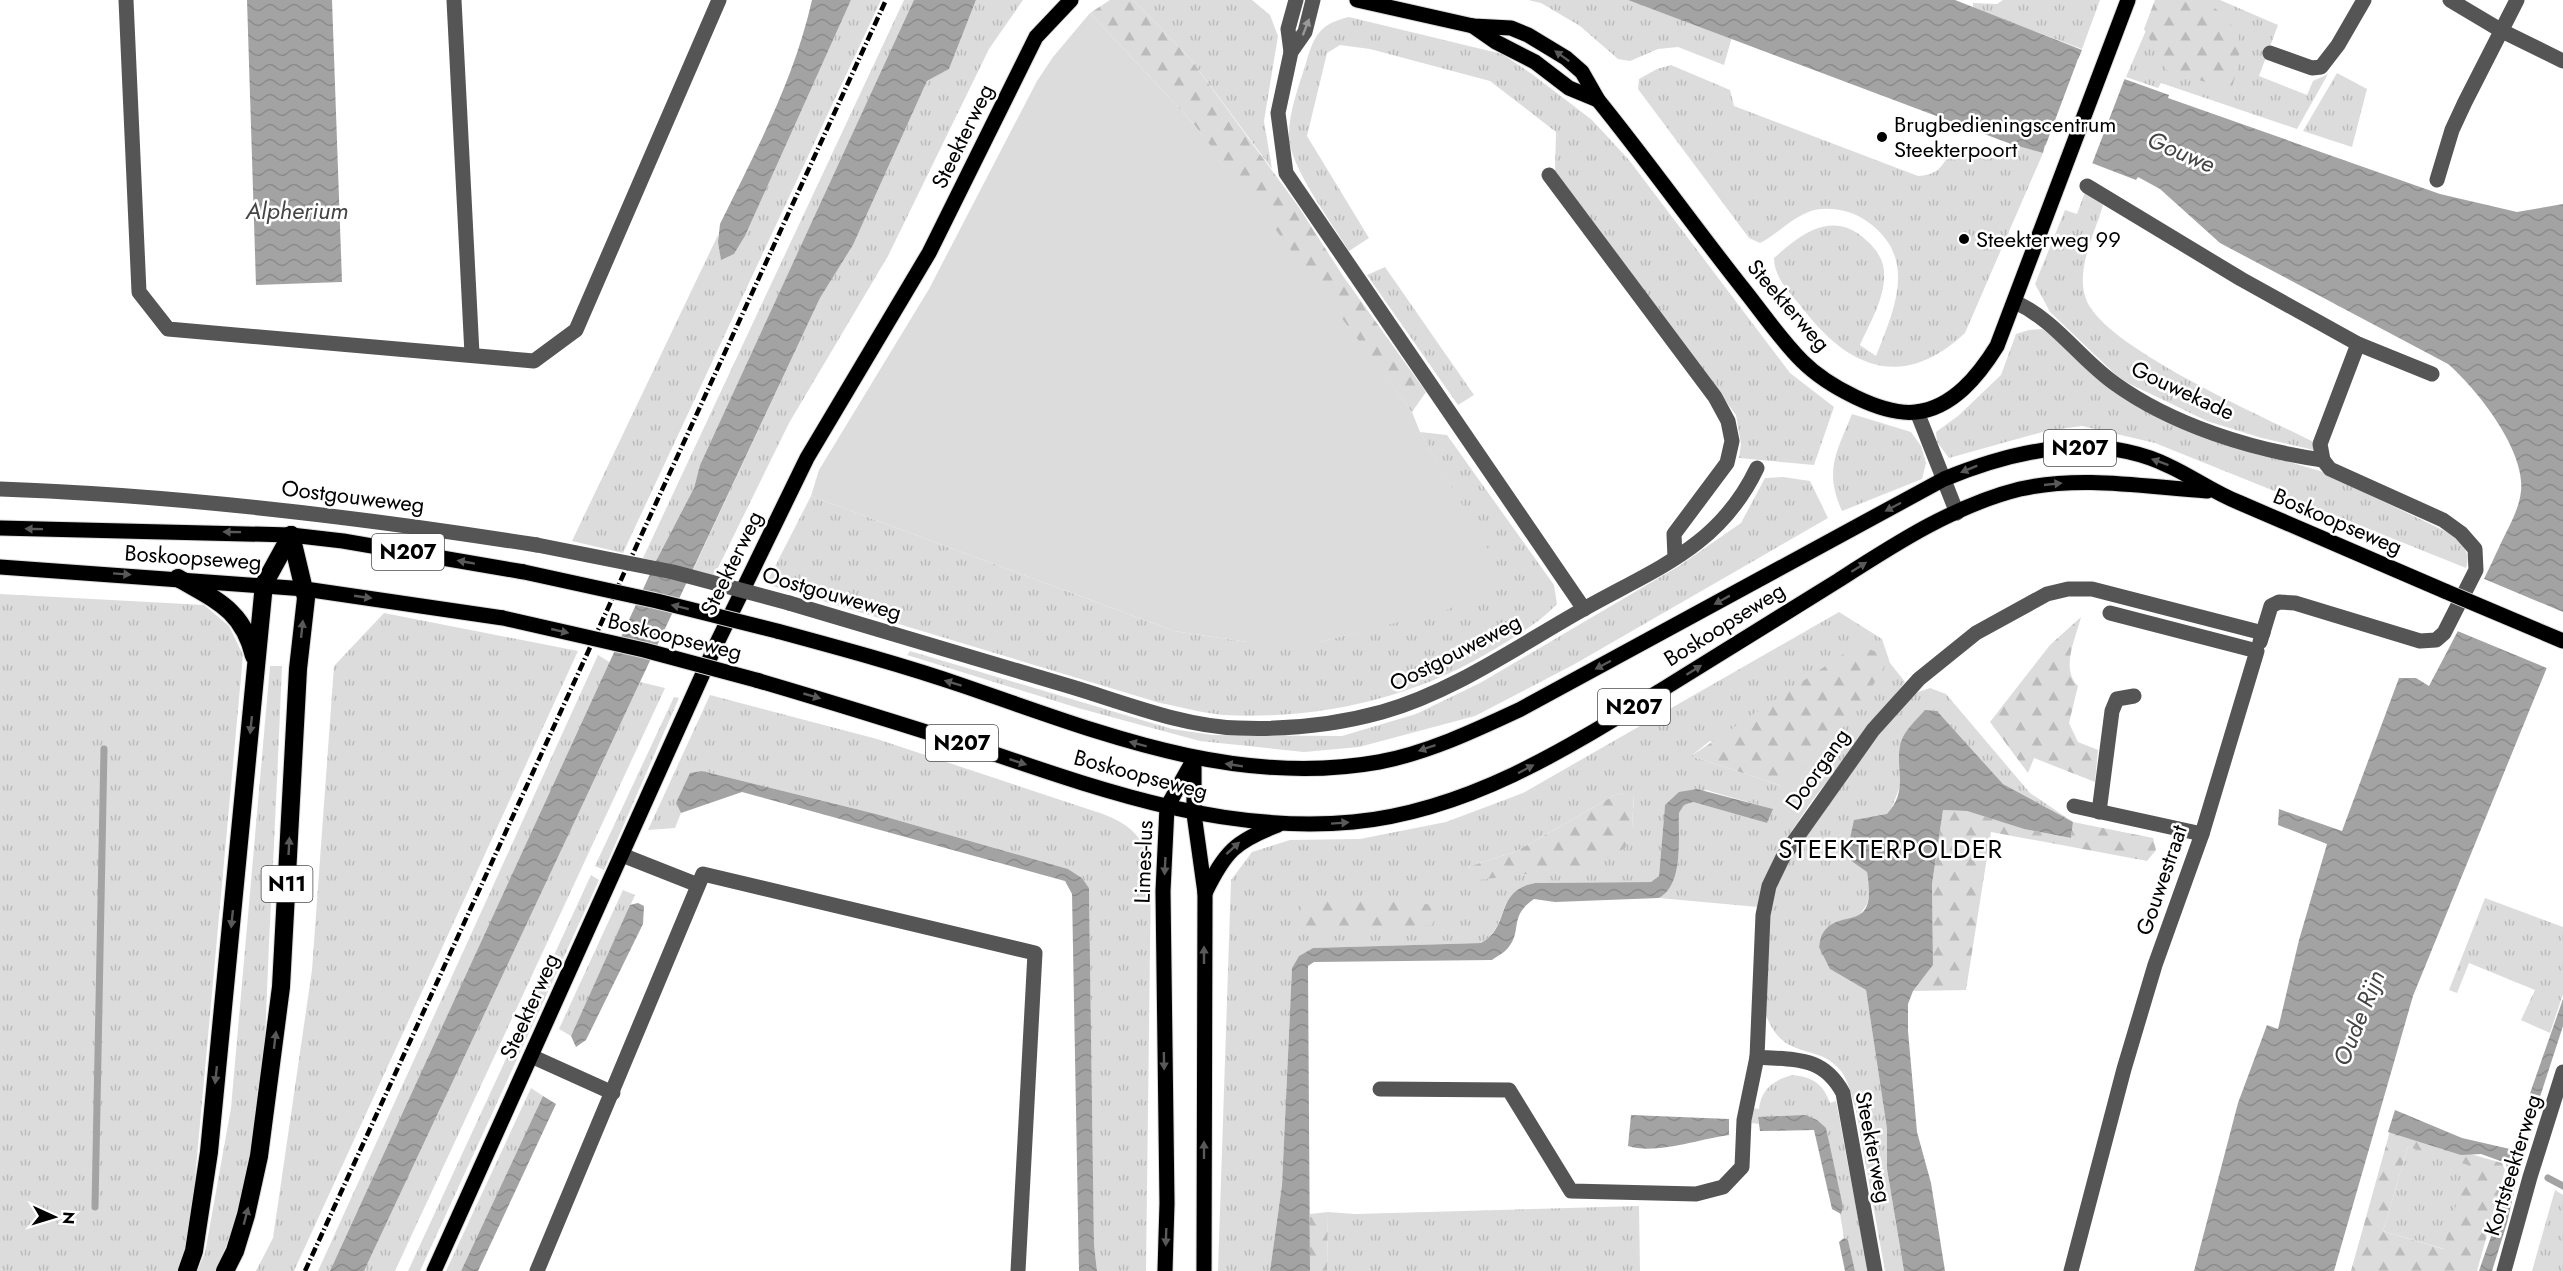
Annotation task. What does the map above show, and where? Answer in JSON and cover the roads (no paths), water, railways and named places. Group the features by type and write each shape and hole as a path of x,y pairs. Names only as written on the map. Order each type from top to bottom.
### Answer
{"highway":[{"name":"N11","path":"187,1271 195,1251 209,1152 264,584 291,535"},
{"name":"N11","path":"225,1271 235,1251 246,1215 269,1087 281,987 305,588 291,535"},
{"name":"N11","path":"178,578 221,602 238,619 249,636 256,667"}],"main road":[{"name":"Steekterweg","path":"434,1271 714,649 807,458 929,253 1036,37 1071,0"},
{"name":"Steekterweg","path":"1357,0 1473,26 1511,28 1548,46 1582,72 1598,100 1804,363 1857,398 1901,413 1935,407 1966,388 1980,373 1997,346 2104,69 2128,0"},
{"name":"Steekterweg","path":"1473,26 1496,42 1535,62 1569,88 1598,100"},
{"name":"Boskoopseweg","path":"0,528 291,535 343,541 524,572 657,601 777,631 963,686 1122,740 1194,759 1245,766 1330,768 1402,756 1474,731 1581,676 1944,479 1976,466 2026,451 2109,449 2170,466 2210,491 2563,641"},
{"name":"Boskoopseweg","path":"0,567 305,588 503,618 644,650 756,680 878,716 1131,798 1194,814 1281,824 1356,822 1442,804 1504,780 1613,720 1899,542 2002,494 2070,482 2210,491"},
{"name":"Limes-lus","path":"1165,1271 1167,1203 1163,891 1167,807 1194,759"},
{"path":"1194,759 1194,814 1205,893 1204,1271"},
{"path":"1205,893 1218,866 1231,849 1251,836 1281,824"}],"street":[{"path":"126,0 140,292 168,329 534,361 576,330 719,0"},
{"path":"454,0 472,354"},
{"path":"1296,0 1288,29 1291,52 1278,113 1286,173 1584,609"},
{"path":"1291,52 1305,32 1313,0"},
{"path":"2270,53 2312,68 2320,67 2338,45 2364,0"},
{"path":"2450,0 2502,31 2563,61"},
{"path":"2437,180 2460,111 2517,0"},
{"path":"1549,175 1715,397 1728,421 1732,441 1727,463 1674,534 1675,558"},
{"path":"2087,186 2241,279 2358,344 2432,374"},
{"name":"Gouwekade","path":"2015,302 2050,323 2113,382 2153,406 2214,432 2300,457 2323,460 2330,470 2443,520 2461,533 2475,549"},
{"path":"2323,460 2320,444 2358,344"},
{"path":"1917,412 1957,513"},
{"name":"Oostgouweweg","path":"0,489 71,492 284,510 537,544 673,572 789,603 1169,716 1236,728 1309,727 1347,721 1405,705 1477,670 1675,558 1714,530 1729,515 1745,492 1756,468"},
{"name":"Gouwestraat","path":"2072,1271 2136,1027 2202,834 2271,606 2279,602 2295,603 2420,641 2436,640 2444,633 2476,570 2475,549"},
{"name":"Doorgang","path":"1757,1058 1763,915 1769,886 1783,857 1873,730 1907,692 1935,666 1976,633 2047,594 2068,589 2092,589 2263,633"},
{"path":"2110,613 2257,651"},
{"path":"2099,812 2112,711 2117,699 2134,696"},
{"path":"2074,806 2202,834"},
{"path":"622,855 698,885"},
{"path":"537,1271 703,873 1035,953 1018,1271"},
{"path":"531,1056 613,1093"},
{"path":"1380,1089 1509,1090 1571,1191 1696,1194 1723,1187 1742,1167 1744,1120 1757,1058"},
{"name":"Steekterweg","path":"1757,1058 1812,1063 1824,1068 1834,1077 1843,1094 1875,1271"},
{"name":"Kortsteekterweg","path":"2504,1271 2563,1072"}],"water":[{"name":"Alpherium","path":"247,0 332,0 342,282 256,285"},
{"path":"812,0 851,0 745,236 734,254 721,260 718,242 720,224 773,115 795,58"},
{"path":"914,0 976,0 949,69 927,81 853,245 820,298 364,1271 330,1271 656,561 694,488 700,465"},
{"path":"1628,0 1955,0 2082,50 2077,62 2169,95 2168,98 2440,194 2517,212 2563,204 2563,628 2413,996 2334,1271 2194,1271 2238,1103 2267,1025 2278,1029 2299,940 2327,844 2278,825 2279,809 2342,831 2399,678 2416,678 2429,686 2513,518 2520,498 2520,475 2508,440 2485,405 2448,364 2220,243 2160,189 2138,177 2136,180 2045,145 2043,153 2011,144"},
{"path":"1925,710 1937,711 2003,784 2073,822 2071,838 2024,829 1967,811 1943,810 1932,884 1933,965 1913,991 1908,1004 1908,1031 1917,1132 1931,1183 1945,1271 1904,1271 1887,1169 1887,1129 1866,990 1830,969 1819,947 1822,935 1830,925 1855,916 1867,905 1869,892 1867,872 1846,857 1854,820 1887,814 1894,804 1900,784 1899,756 1903,737"},
{"path":"702,771 876,814 1068,869 1082,878 1089,888 1094,1245 1097,1271 1079,1271 1072,894 1065,881 742,792 681,813 676,803 690,773"},
{"path":"1697,789 1773,809 1767,823 1693,802 1684,805 1679,813 1676,872 1673,882 1659,898 1555,902 1534,899 1521,912 1515,935 1508,948 1492,960 1314,962 1308,966 1310,1271 1270,1271 1282,1185 1292,968 1299,956 1313,948 1481,943 1497,928 1508,901 1513,893 1522,887 1535,883 1651,882 1659,876 1665,805 1679,792"},
{"path":"638,903 644,906 643,924 586,1040 576,1047 571,1036 630,905"},
{"path":"2563,999 2563,1026 2537,1106 2527,1102"},
{"path":"543,1096 556,1104 478,1271 461,1271"},
{"path":"2395,1110 2462,1138 2523,1152 2507,1223 2492,1271 2479,1271 2502,1201 2507,1173 2506,1163 2481,1154 2461,1155 2388,1132"},
{"path":"1631,1115 1729,1119 1729,1135 1664,1148 1628,1146"},
{"path":"1805,1115 1817,1120 1826,1128 1843,1207 1841,1214 1832,1209 1814,1130 1760,1131 1758,1117"},
{"path":"1844,1238 1848,1240 1855,1271 1845,1271 1839,1242"}],"waterway":[{"path":"95,1207 104,749"},
{"path":"2548,1178 2563,1186"}],"railway":[{"path":"305,1271 886,0"}],"place":[{"name":"Brugbedieningscentrum Steekterpoort","path":"1882,137"},
{"name":"Steekterweg 99","path":"1964,239"}],"district":[{"name":"STEEKTERPOLDER","path":"1891,849"}],"water label":[{"name":"Gouwe","path":"2181,152"},
{"name":"Oude Rijn","path":"2359,1018"}]}
